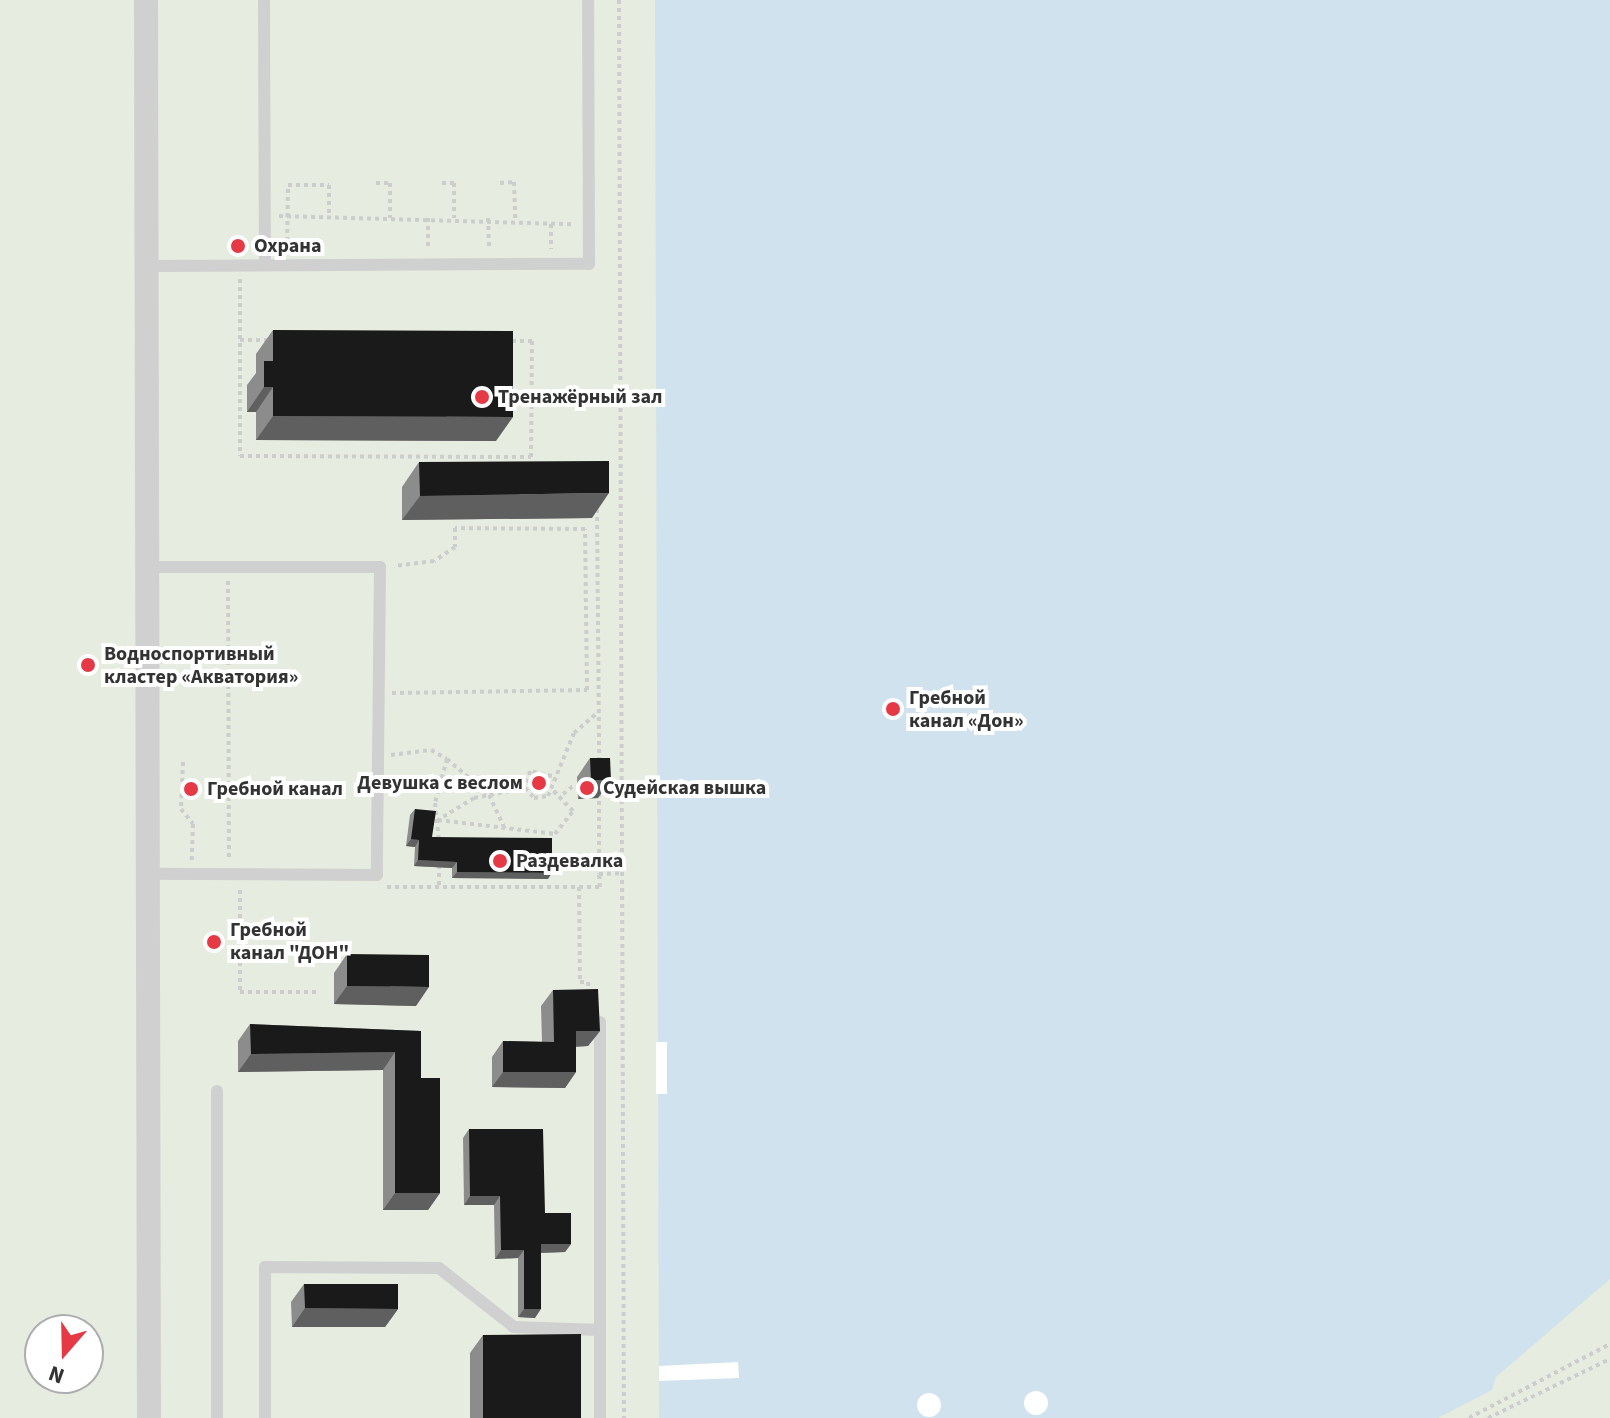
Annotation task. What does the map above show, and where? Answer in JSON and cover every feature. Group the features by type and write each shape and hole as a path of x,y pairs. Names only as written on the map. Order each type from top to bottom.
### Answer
{"street":[{"path":"146,0 149,1418"}],"lane":[{"path":"264,0 265,265"},
{"path":"146,266 589,264 588,0"},
{"path":"147,567 380,567 377,875 148,874"},
{"path":"600,1022 600,1418"},
{"path":"217,1091 217,1418"},
{"path":"265,1418 265,1267 439,1268 514,1327 600,1330"}],"path":[{"path":"619,0 624,1418"},
{"path":"500,183 514,182 515,218"},
{"path":"376,183 390,183 390,218"},
{"path":"442,183 454,183 454,218"},
{"path":"287,265 288,185 329,185 329,217"},
{"path":"265,216 515,218 551,224 619,223"},
{"path":"428,218 429,264"},
{"path":"488,218 489,264"},
{"path":"551,224 551,264"},
{"path":"240,265 240,456 531,457 532,341 501,341"},
{"path":"240,340 286,340"},
{"path":"505,399 531,399"},
{"path":"378,887 600,887 597,501"},
{"path":"378,693 587,690 585,529 455,528 455,547 434,561 380,567"},
{"path":"228,567 229,888 255,887"},
{"path":"553,790 552,776 579,726 598,712"},
{"path":"389,755 431,750 447,759 489,795 504,827"},
{"path":"439,847 435,803 447,759"},
{"path":"183,762 181,809 193,824 192,874"},
{"path":"525,788 530,771 552,776"},
{"path":"563,794 574,785"},
{"path":"599,787 623,787"},
{"path":"438,820 456,805 489,795 525,788 542,799 553,790"},
{"path":"438,820 562,830 573,811 563,794 553,790"},
{"path":"439,860 439,887"},
{"path":"599,874 623,873"},
{"path":"240,887 240,992 319,992"},
{"path":"579,887 580,982 588,982 589,1014 600,1022 624,1022"},
{"path":"1469,1418 1610,1344"},
{"path":"1488,1418 1610,1359"}],"shaded area":[{"name":"Гребной канал «Дон»","path":"0,0 1610,0 1610,1418 0,1418"}],"water":[{"name":"Гребной канал «Дон»","path":"655,0 1610,0 1610,1279 1496,1377 1492,1390 1438,1418 659,1418"}],"pier":[{"path":"656,1042 667,1042 667,1094 656,1094"},
{"path":"738,1362 739,1378 659,1381 659,1366"},
{"path":"1036,1391 1045,1394 1048,1403 1045,1412 1036,1415 1027,1412 1024,1403 1027,1394"},
{"path":"929,1393 937,1397 941,1405 937,1413 929,1417 921,1413 917,1405 921,1397"}],"building":[{"path":"273,330 513,331 513,417 273,416 273,387 264,387 264,361 273,361"},
{"path":"609,461 609,493 420,496 419,462"},
{"path":"590,758 610,758 611,780 591,780"},
{"path":"415,809 436,811 432,837 552,838 552,873 457,872 457,862 418,860 419,840 411,839"},
{"path":"347,954 429,955 429,987 347,986"},
{"path":"598,989 600,1031 576,1031 576,1072 503,1072 503,1041 554,1042 553,990"},
{"path":"250,1024 421,1031 421,1078 440,1078 440,1193 395,1193 395,1052 251,1054"},
{"path":"469,1129 543,1129 545,1213 571,1213 571,1244 541,1244 541,1309 524,1309 524,1250 501,1250 500,1196 470,1196"},
{"path":"304,1284 398,1284 398,1309 305,1308"},
{"path":"581,1334 581,1418 483,1418 483,1335"}],"place":[{"name":"Охрана","path":"238,246"},
{"name":"Тренажёрный зал","path":"482,397"},
{"name":"Водноспортивный кластер «Акватория»","path":"88,665"},
{"name":"Гребной канал «Дон»","path":"893,709"},
{"name":"Девушка с веслом","path":"539,783"},
{"name":"Судейская вышка","path":"587,788"},
{"name":"Гребной канал","path":"191,789"},
{"name":"Раздевалка","path":"500,861"},
{"name":"Гребной канал \"ДОН\"","path":"214,942"}]}
